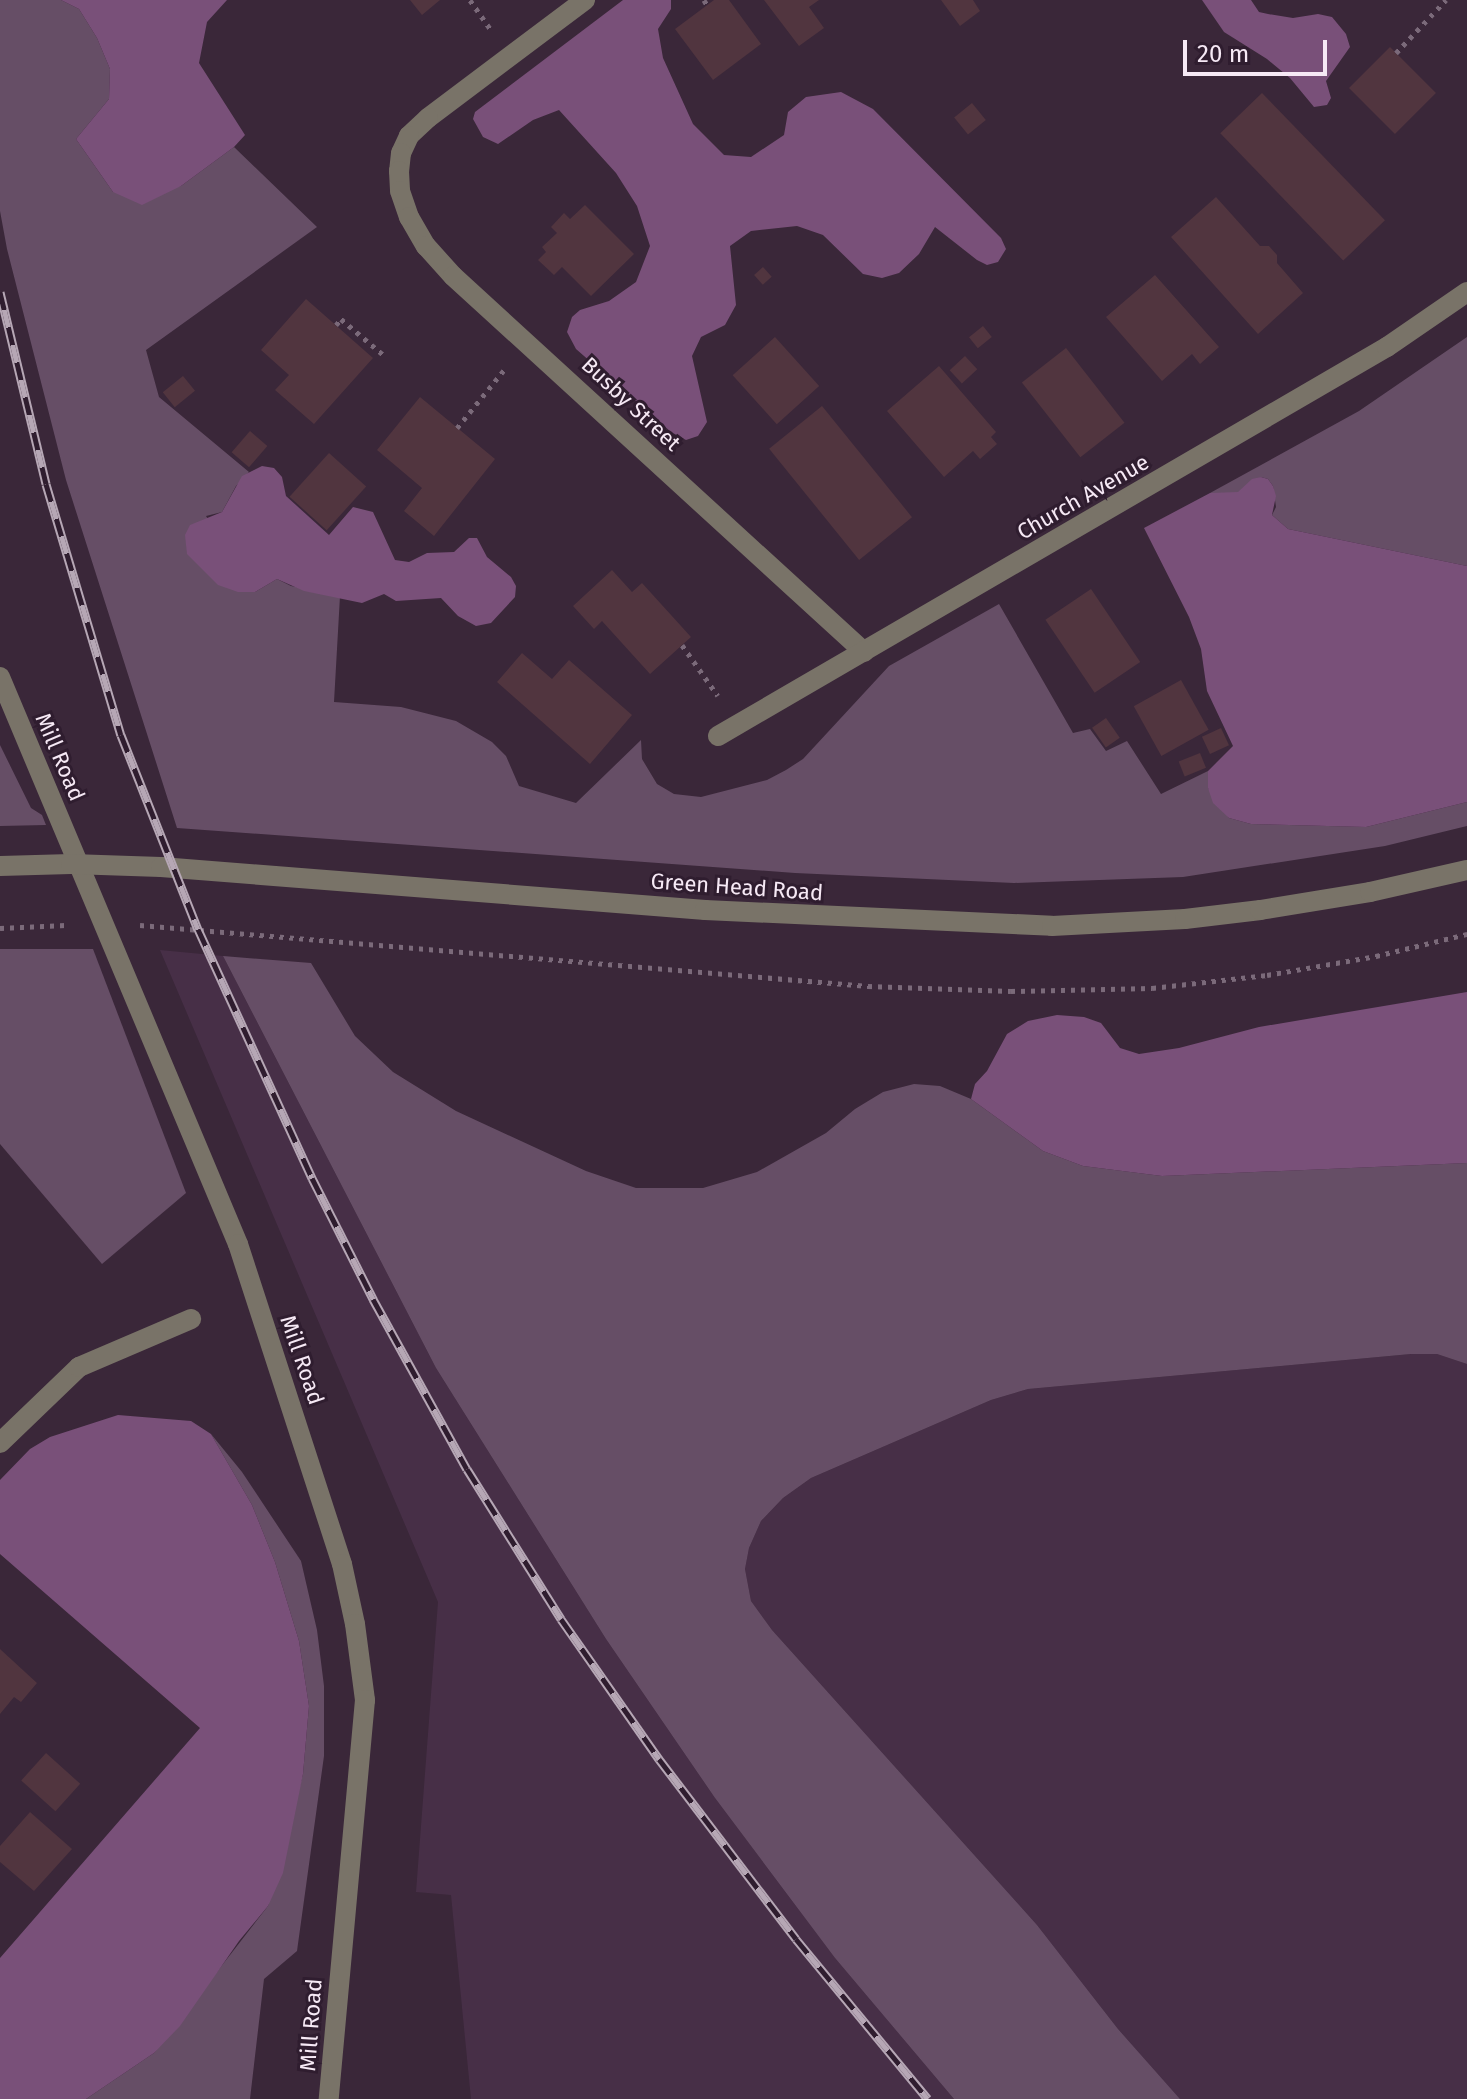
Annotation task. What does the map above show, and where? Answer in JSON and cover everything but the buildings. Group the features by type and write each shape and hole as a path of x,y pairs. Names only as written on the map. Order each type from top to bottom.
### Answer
{"street":[{"name":"Busby Street","path":"585,0 428,118 409,136 401,153 399,171 400,191 409,217 426,246 864,652"},
{"name":"Church Avenue","path":"718,736 1387,347 1467,292"},
{"name":"Mill Road","path":"0,677 238,1244 342,1564 365,1700 329,2099"},
{"name":"Green Head Road","path":"0,866 113,865 357,881 705,910 1052,926 1185,919 1260,910 1370,892 1467,870"},
{"path":"0,1443 79,1367 191,1319"}],"path":[{"path":"1396,53 1446,0"},
{"path":"336,325 341,319 386,357"},
{"path":"457,428 527,342"},
{"path":"682,645 739,725"},
{"path":"0,928 75,925"},
{"path":"136,925 868,986 1011,991 1152,988 1253,977 1376,956 1467,934"}],"shaded area":[{"path":"0,0 61,0 79,9 97,38 110,69 109,99 76,139 113,192 181,186 234,147 317,227 146,350 159,397 249,472 236,486 222,512 206,516 255,592 277,579 291,586 340,596 334,702 401,707 456,721 492,742 506,756 519,786 576,803 641,740 642,759 657,784 674,794 701,797 767,780 803,759 889,666 999,604 1073,733 1090,729 1106,751 1127,741 1161,794 1208,771 1208,788 1229,818 1251,824 1366,827 1467,802 1467,826 1385,846 1183,877 1014,883 795,873 177,828 66,480 7,249 0,211"},
{"path":"61,0 227,0 207,22 199,63 245,135 234,147 181,186 142,205 113,192 76,139 109,99 110,69 97,38 79,9"},
{"path":"623,0 671,0 671,9 658,29 663,58 693,124 724,155 751,157 784,135 788,112 806,97 841,92 873,109 1001,238 1006,249 998,262 987,265 977,260 935,227 919,254 899,273 882,278 863,274 823,235 797,226 751,231 730,246 736,305 725,325 701,337 692,356 707,422 698,436 686,440 671,432 576,349 567,332 572,317 580,310 609,301 636,282 650,246 637,206 616,173 559,110 533,120 498,144 483,137 473,119 475,112"},
{"path":"1202,0 1251,0 1259,12 1268,14 1293,18 1318,14 1332,17 1346,34 1350,47 1326,81 1331,98 1327,105 1314,107 1290,78 1267,59 1224,32"},
{"path":"1467,337 1467,566 1288,529 1272,515 1276,507 1273,486 1268,479 1261,477 1238,493 1210,493 1359,411"},
{"path":"262,466 274,468 282,477 286,496 329,535 353,507 373,512 395,560 409,562 427,553 454,552 469,538 477,538 487,557 511,577 516,586 515,597 491,623 476,626 458,616 441,598 396,601 384,594 362,603 304,591 277,579 255,592 238,592 218,585 187,554 185,535 190,525 222,512 242,476"},
{"path":"1252,479 1268,479 1276,496 1272,515 1288,529 1467,566 1467,802 1366,827 1251,824 1229,818 1213,803 1208,788 1208,771 1233,746 1207,691 1201,649 1189,617 1144,528 1210,493 1238,492"},
{"path":"0,745 31,808 42,815 46,825 0,826"},
{"path":"0,949 93,949 186,1193 102,1264 0,1144"},
{"path":"160,950 223,956 436,1368 606,1639 715,1798 835,1958 954,2099 471,2099 451,1895 416,1892 438,1602"},
{"path":"223,956 311,963 355,1036 393,1072 456,1111 586,1171 636,1188 703,1188 757,1172 826,1133 855,1109 883,1092 914,1084 940,1086 971,1099 1043,1151 1083,1166 1162,1176 1467,1163 1467,1364 1437,1354 1411,1354 1028,1389 991,1400 811,1478 783,1498 761,1521 749,1548 745,1569 751,1601 772,1630 1037,1925 1118,2029 1180,2099 954,2099 835,1958 715,1798 606,1639 436,1368"},
{"path":"1467,992 1467,1163 1162,1176 1083,1166 1043,1151 971,1099 975,1084 987,1071 1007,1034 1028,1021 1057,1015 1084,1017 1101,1023 1120,1048 1139,1054 1179,1048 1259,1027"},
{"path":"1437,1354 1467,1364 1467,2099 1180,2099 1118,2029 1037,1925 772,1630 751,1601 745,1569 749,1548 761,1521 783,1498 811,1478 991,1400 1028,1389"},
{"path":"118,1415 191,1421 211,1434 252,1505 275,1562 299,1641 309,1706 303,1774 283,1873 268,1906 239,1941 180,2026 154,2053 86,2099 0,2099 0,1958 200,1728 0,1554 0,1480 30,1449 50,1437"},
{"path":"211,1434 242,1472 301,1561 317,1630 324,1686 324,1756 297,1951 264,1979 250,2099 86,2099 154,2053 268,1906 303,1774 309,1706 299,1641 275,1562 252,1505"}],"railway":[{"path":"0,292 46,484 121,735 198,929 312,1178 373,1299 467,1469 561,1619 659,1759 796,1939 928,2099"}]}
